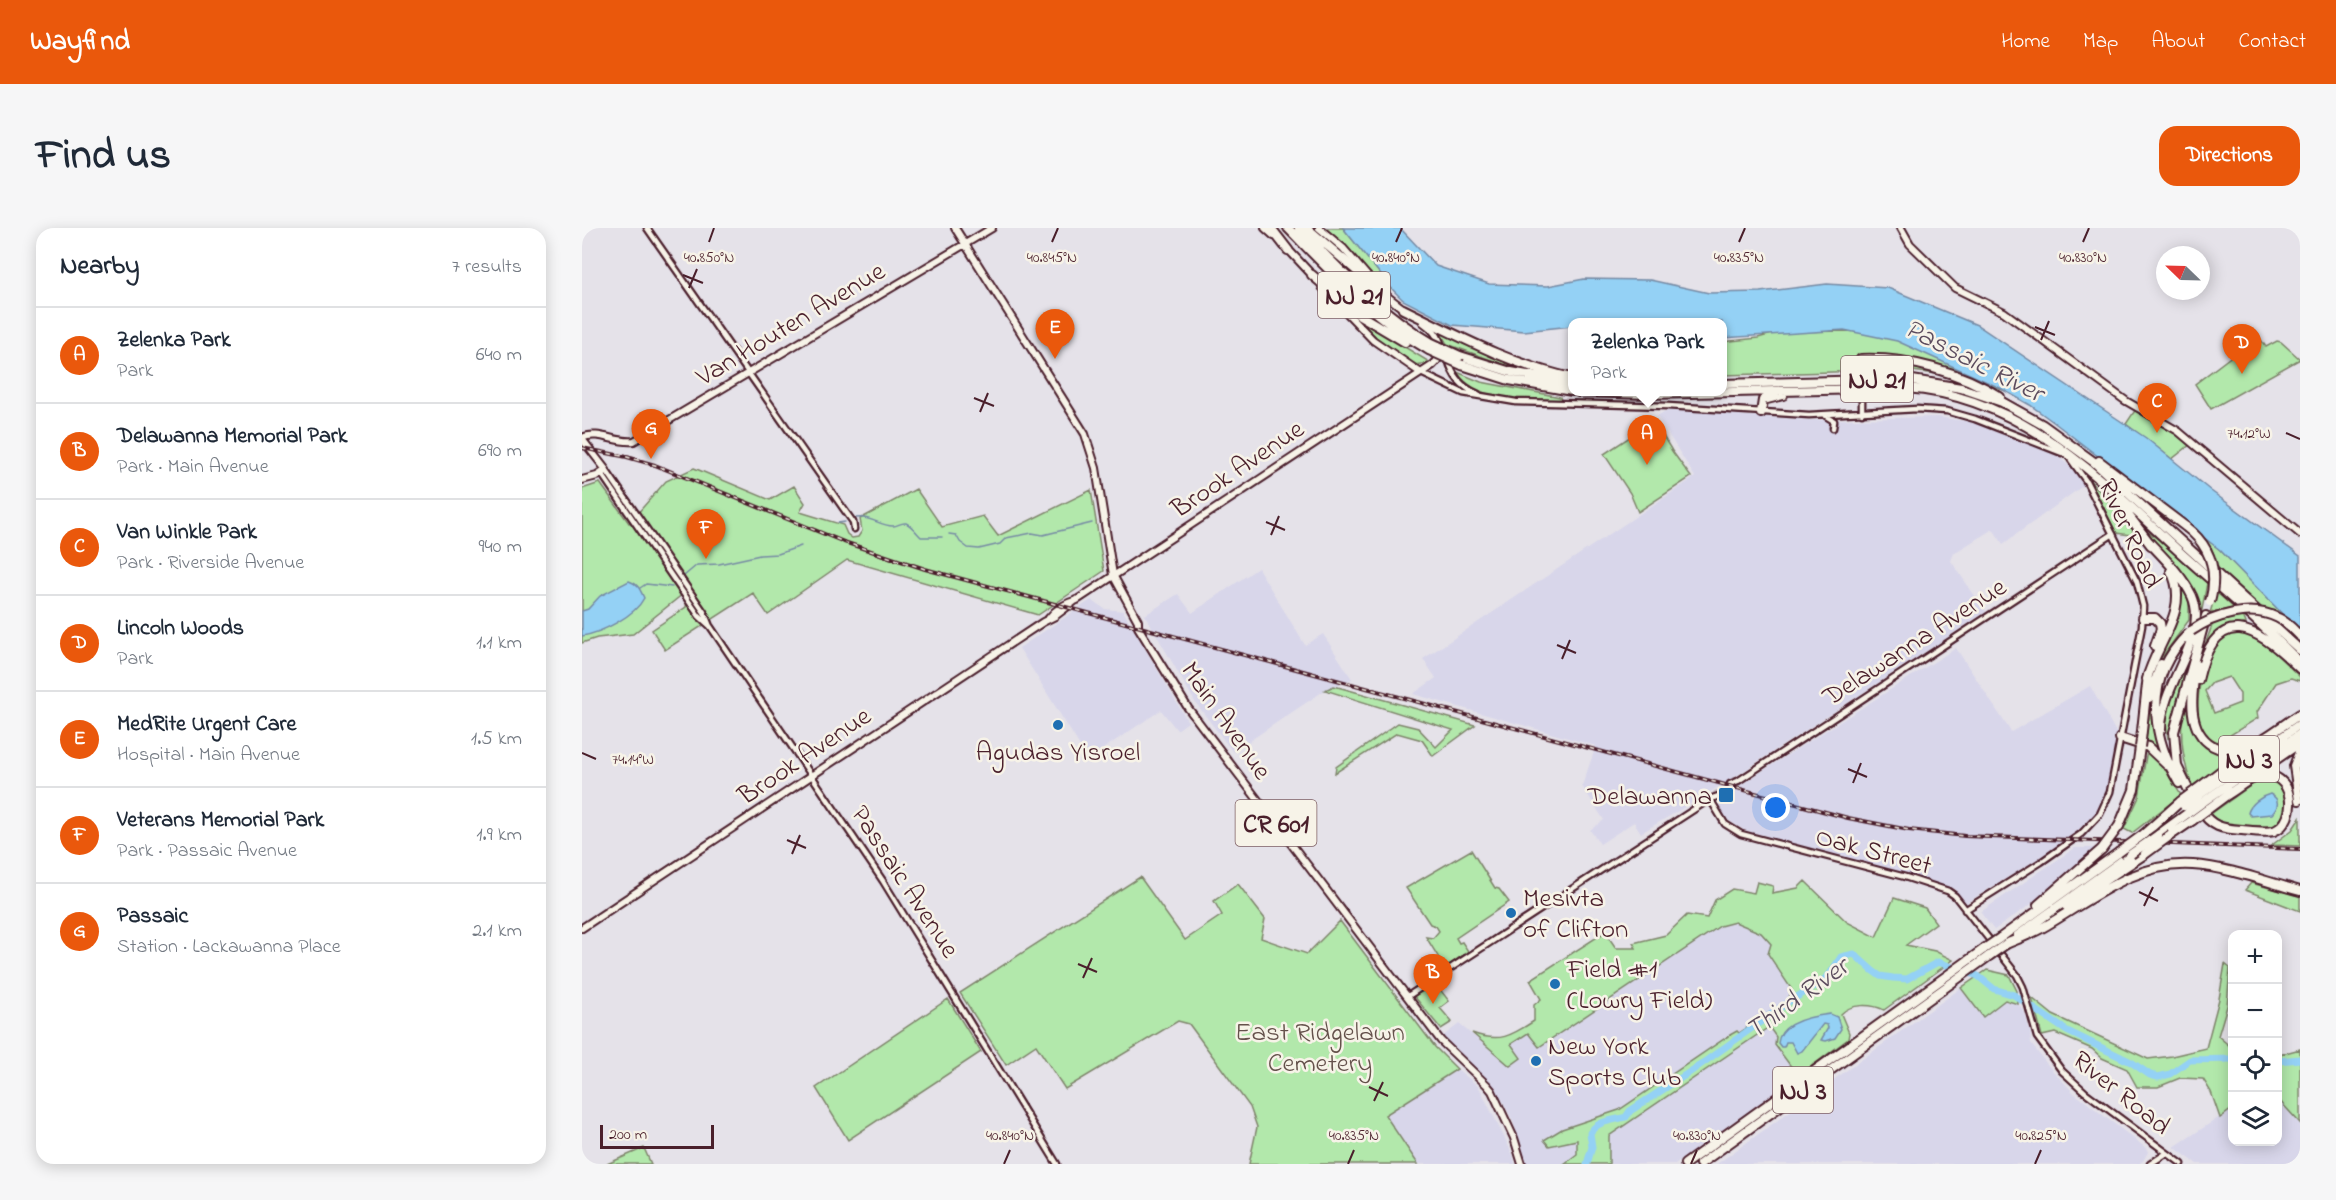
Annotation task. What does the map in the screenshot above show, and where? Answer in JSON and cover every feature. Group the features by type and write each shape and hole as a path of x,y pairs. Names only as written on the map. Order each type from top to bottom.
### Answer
{"highway":[{"path":"1271,228 1288,250"},
{"name":"NJ 21","path":"1288,228 1368,308 1396,330 1429,349 1518,374 1568,382"},
{"name":"NJ 21","path":"1299,228 1373,303 1429,349"},
{"path":"1307,228 1386,296"},
{"path":"1312,275 1365,318 1462,365 1509,380 1568,390"},
{"path":"1403,309 1497,354 1568,377"},
{"path":"1861,359 1898,361 1945,372 1996,395 2026,415"},
{"name":"NJ 21","path":"1727,384 1920,380 1975,392 2026,415 2049,429 2109,476 2300,650"},
{"path":"1761,413 1762,402 1768,397 1851,388"},
{"name":"NJ 21","path":"1727,392 1851,388 1919,389 1959,396 2015,418 2050,440 2110,489 2300,663"},
{"path":"2049,429 2085,451 2166,512 2196,536 2208,553 2214,576 2210,602 2175,727 2174,750 2181,777 2206,819 2218,828 2273,831 2286,824 2294,811 2295,801 2291,790 2283,781 2274,777 2255,778 2228,795 2202,799"},
{"path":"2110,489 2118,503 2188,589 2193,600 2196,615 2193,637 2164,704 2161,729 2166,758"},
{"path":"2147,679 2154,657 2175,615 2178,596 2172,573 2148,540"},
{"path":"2140,743 2156,673 2170,650 2189,632 2224,615 2254,612 2277,617 2300,636"},
{"path":"2206,616 2192,688 2193,714 2202,737 2213,746 2223,750 2242,748 2272,733 2300,714"},
{"path":"2003,941 2102,849 2119,826 2134,790 2147,679 2161,627 2156,619 2143,618"},
{"path":"2193,714 2197,683 2207,653 2216,639 2227,631 2243,629 2257,633 2275,645 2300,669"},
{"path":"2189,632 2167,660 2158,691 2157,724 2171,769 2201,819 2217,832 2274,835 2289,827 2299,810 2294,766 2300,750"},
{"name":"NJ 3","path":"2202,799 2300,724"},
{"path":"2021,933 2069,905 2171,835 2186,810 2202,799 2272,733"},
{"name":"NJ 3","path":"1685,1164 1964,964 2003,941 2144,834 2186,810 2300,734"},
{"path":"2120,738 2148,747 2171,769"},
{"path":"2228,795 2300,743"},
{"name":"NJ 3","path":"2003,941 2021,933 2158,835 2186,810"},
{"path":"2003,941 2042,928 2121,881 2164,866 2186,864 2207,866 2300,891"},
{"name":"NJ 3","path":"1700,1164 1972,968 1986,953"}],"main road":[{"name":"Main Avenue","path":"955,228 1085,434 1096,468 1113,575 1188,708 1441,1041 1492,1091 1514,1138 1522,1164"},
{"name":"Van Houten Avenue","path":"582,439 591,435 630,442 992,228"},
{"path":"1265,228 1365,333 1421,373"},
{"path":"1319,228 1343,248 1386,296 1433,329 1442,350 1439,359 1433,365 1420,368 1406,364"},
{"path":"1901,228 1910,244 1955,288 2004,312 2126,401 2178,431 2300,534"},
{"path":"1406,364 1410,372 1406,381"},
{"name":"Brook Avenue","path":"582,928 1049,618 1053,613 1077,600 1433,365"},
{"name":"Passaic Avenue","path":"582,439 603,471"},
{"path":"582,480 603,471"}],"street":[{"path":"647,228 853,522 854,529"},
{"path":"1433,329 1442,341 1456,378 1467,389 1489,398"},
{"path":"1861,359 1862,413"},
{"name":"River Road","path":"1421,373 1463,393 1526,403 1668,406 1824,415 1917,409 1947,411 1976,419 2040,443 2072,461 2089,487 2113,534 2139,586 2142,601 2143,618 2110,792 2100,814 2093,823 2041,862 1965,910 2017,975 2042,1045 2062,1071 2085,1092 2182,1164"},
{"path":"1824,415 1834,421 1833,428"},
{"name":"Passaic Avenue","path":"603,471 630,508 699,616 710,626 893,897 1057,1164"},
{"name":"Delawanna Avenue","path":"1734,783 2113,534"},
{"name":"Oak Street","path":"1408,996 1714,796 1722,820 1733,831 1943,889 1953,894 1965,910"},
{"path":"2150,1164 2167,1153"}],"shaded area":[{"path":"1667,410 1809,420 1937,417 1972,422 2056,455 2072,468 2084,485 2003,544 1993,529 1954,553 1951,561 1986,612 1727,782 1641,833 1634,822 1600,844 1590,830 1604,820 1582,786 1596,746 1413,694 1436,678 1423,659 1695,477 1657,416"},
{"path":"1258,568 1305,645 1323,634 1352,679 1325,690 1233,752 1195,702 1145,615 1178,594 1192,613"},
{"path":"1091,600 1105,609 1123,611 1188,722 1177,730 1161,710 1088,759 1019,648"},
{"path":"1956,648 2011,732 2090,686 2117,734 2105,796 2095,813 2081,828 2054,849 1966,903 1954,889 1744,830 1728,820 1719,808 1720,798"},
{"path":"2075,848 2098,848 2030,905 1994,930 1981,913 1982,911"},
{"path":"1735,922 1761,932 1771,944 1768,954 1792,990 1788,1000 1739,1034 1737,1031 1730,1035 1619,1110 1576,1124 1549,1146 1577,1140 1577,1154 1564,1164 1526,1164 1513,1121 1501,1098 1489,1081 1442,1037 1459,1024 1510,1066 1521,1058 1510,1044 1528,1033 1539,1047 1720,926"},
{"path":"1961,988 1983,1016 2005,1000 2018,1004 2024,1011 2031,1044 2074,1093 2146,1148 2148,1152 2143,1161 2138,1164 1717,1164"},
{"path":"1769,1027 1777,1037 1775,1045 1798,1076 1675,1164 1609,1164 1609,1136"},
{"path":"1457,1069 1479,1087 1513,1155 1515,1164 1418,1164 1385,1115"},
{"path":"2282,1103 2300,1123 2300,1164 2197,1164 2174,1147 2228,1112 2228,1146 2282,1146"}],"green space":[{"path":"1325,228 1343,228 1390,286 1390,293"},
{"path":"1349,313 1431,363 1413,365 1393,352"},
{"path":"1440,332 1513,363 1508,366 1447,344"},
{"path":"1779,332 1883,333 2009,392 1965,377 1902,370 1727,375 1727,341 1758,338"},
{"path":"2258,336 2266,347 2277,341 2281,342 2300,359 2211,409 2195,384"},
{"path":"1457,372 1481,382 1560,397 1561,400 1504,398 1490,395 1477,390"},
{"path":"2136,409 2191,444 2172,459 2126,424"},
{"path":"1654,421 1691,477 1638,512 1630,493 1604,454"},
{"path":"694,468 770,500 794,486 805,503 800,512 843,525 847,534 852,538 858,537 862,531 860,519 916,489 942,527 983,516 998,536 1091,490 1104,571 1038,615 847,560 768,615 753,593 665,650 652,630 686,607 688,590 633,634 597,638 582,643 582,489 600,483 629,523 666,481"},
{"path":"2090,480 2138,536 2116,533"},
{"path":"2143,528 2207,583 2201,615 2186,579"},
{"path":"2201,534 2220,550 2280,611 2263,609 2218,568 2213,552"},
{"path":"2182,589 2189,600 2189,620 2154,668 2178,613"},
{"path":"2216,592 2234,608 2210,613"},
{"path":"2243,616 2246,623 2219,632 2202,653 2213,623"},
{"path":"2237,632 2259,638 2300,677 2300,681 2291,678 2276,683 2257,712 2258,718 2219,742 2209,739 2201,725 2198,714 2199,693 2203,670 2212,650 2221,638","holes":["2229,677 2240,694 2240,703 2214,713 2205,691 2212,683"]},
{"path":"2189,655 2168,739 2165,715 2170,694"},
{"path":"1334,686 1475,725 1433,756 1422,740 1397,733 1335,773 1336,767 1398,723 1418,728 1436,747 1453,730 1325,690"},
{"path":"2184,700 2192,726 2202,743 2207,747 2235,755 2192,786 2185,765 2182,743"},
{"path":"2150,707 2160,752 2146,741"},
{"path":"2147,750 2163,766 2181,795 2132,833 2124,829 2139,797"},
{"path":"2267,779 2280,785 2290,801 2287,815 2276,826 2217,825 2208,816 2253,784"},
{"path":"2300,818 2300,846 2272,845 2292,830"},
{"path":"1471,850 1495,888 1499,889 1509,902 1456,938 1468,951 1445,968 1426,937 1433,938 1439,931 1436,926 1430,924 1406,888"},
{"name":"East Ridgelawn Cemetery","path":"1140,877 1185,940 1222,915 1214,901 1238,884 1265,919 1261,938 1307,954 1340,921 1435,1047 1457,1069 1385,1115 1418,1164 1249,1164 1257,1127 1250,1107 1189,1024 1178,1021 1065,1089 1036,1045 1006,1065 960,993"},
{"path":"1805,881 1847,922 1876,937 1894,898 1925,908 1936,923 1906,945 1935,951 1953,960 1884,1010 1856,1006 1845,1010 1841,1014 1849,1033 1848,1039 1798,1076 1775,1045 1776,1037 1769,1027 1609,1136 1609,1164 1564,1164 1577,1154 1577,1140 1549,1146 1544,1140 1562,1129 1619,1110 1730,1035 1737,1031 1739,1033 1788,1000 1792,990 1768,954 1771,944 1761,933 1735,922 1720,926 1539,1047 1528,1033 1511,1044 1521,1058 1510,1066 1472,1033 1498,1038 1519,1031 1534,1021 1534,1005 1541,999 1530,980 1605,932 1616,948 1636,948 1633,943 1666,935 1687,915 1707,918 1715,900 1732,889 1754,893 1757,882 1773,886 1772,893 1798,888"},
{"path":"2251,883 2300,896 2300,911 2245,890"},
{"path":"2225,964 2228,966 2227,1006 2218,1036 2228,1045 2228,1112 2220,1118 2211,1092 2203,1079 2180,1078 2158,1087 2137,1087 2127,1069 2102,1058 2092,1049 2055,1033 2042,1036 2032,998 2053,1015 2148,1059 2206,1048 2219,999"},
{"path":"1987,970 2009,975 2017,991 2018,1004 2005,1000 1983,1017 1961,988"},
{"path":"1435,983 1449,1001 1440,1008 1452,1022 1441,1029 1414,996"},
{"path":"948,999 981,1052 848,1140 816,1088"},
{"path":"2300,1049 2300,1123 2282,1103 2282,1054"},
{"path":"644,1148 651,1164 607,1164"}],"water":[{"name":"Passaic River","path":"1343,228 1400,228 1436,266 1489,284 1548,286 1584,279 1650,280 1709,293 1760,292 1827,284 1888,288 1977,325 2146,438 2211,491 2300,556 2300,632 2220,550 2030,405 2000,388 1897,341 1844,330 1727,338 1727,318 1568,318 1568,326 1524,331 1452,325 1403,300"},
{"path":"629,581 638,587 644,598 640,605 617,623 582,636 582,611 588,609 600,596"},
{"path":"2270,794 2277,801 2272,814 2251,816 2248,813 2254,804"},
{"path":"1830,1014 1837,1017 1841,1029 1835,1038 1821,1040 1828,1028 1823,1024 1802,1051 1797,1053 1791,1042 1786,1042 1784,1047 1778,1043 1785,1029 1798,1021"}],"waterway":[{"path":"856,518 867,518 888,526 906,523 921,537 942,537"},
{"path":"838,523 845,522"},
{"path":"949,534 956,535 960,542 968,548 979,549 1000,544 1006,538 1032,533 1043,535 1092,523"},
{"path":"684,576 697,565 719,564 760,555 778,554 801,546"},
{"path":"640,588 646,584 672,587"},
{"name":"Third River","path":"1587,1164 1592,1147 1590,1133 1593,1129 1606,1122 1626,1117 1630,1111 1693,1070 1790,1001 1819,984 1830,974 1841,957 1854,954 1880,976 1907,979 1938,962 1978,976 1994,989 2014,995 2067,1031 2131,1062 2150,1075 2158,1077 2170,1074 2190,1060 2228,1059"},
{"name":"Third River","path":"2282,1061 2300,1059"}],"tunnel":[{"path":"1714,794 1730,784"},
{"path":"1719,796 1735,785"}],"railway":[{"path":"582,448 655,465 844,542 925,569 1848,818 1909,830 1965,836 2300,849"}],"place":[{"name":"MedRite Urgent Care","path":"1055,359"},
{"name":"Lincoln Woods","path":"2242,374"},
{"name":"Van Winkle Park","path":"2157,433"},
{"name":"Passaic","path":"651,459"},
{"name":"Zelenka Park","path":"1647,465"},
{"name":"Veterans Memorial Park","path":"706,559"},
{"name":"Agudas Yisroel","path":"1058,725"},
{"name":"Delawanna","path":"1726,795"},
{"name":"Mesivta of Clifton","path":"1511,913"},
{"name":"Field #1 (Lowry Field)","path":"1555,984"},
{"name":"Delawanna Memorial Park","path":"1433,1004"},
{"name":"New York Sports Club","path":"1536,1061"}]}
